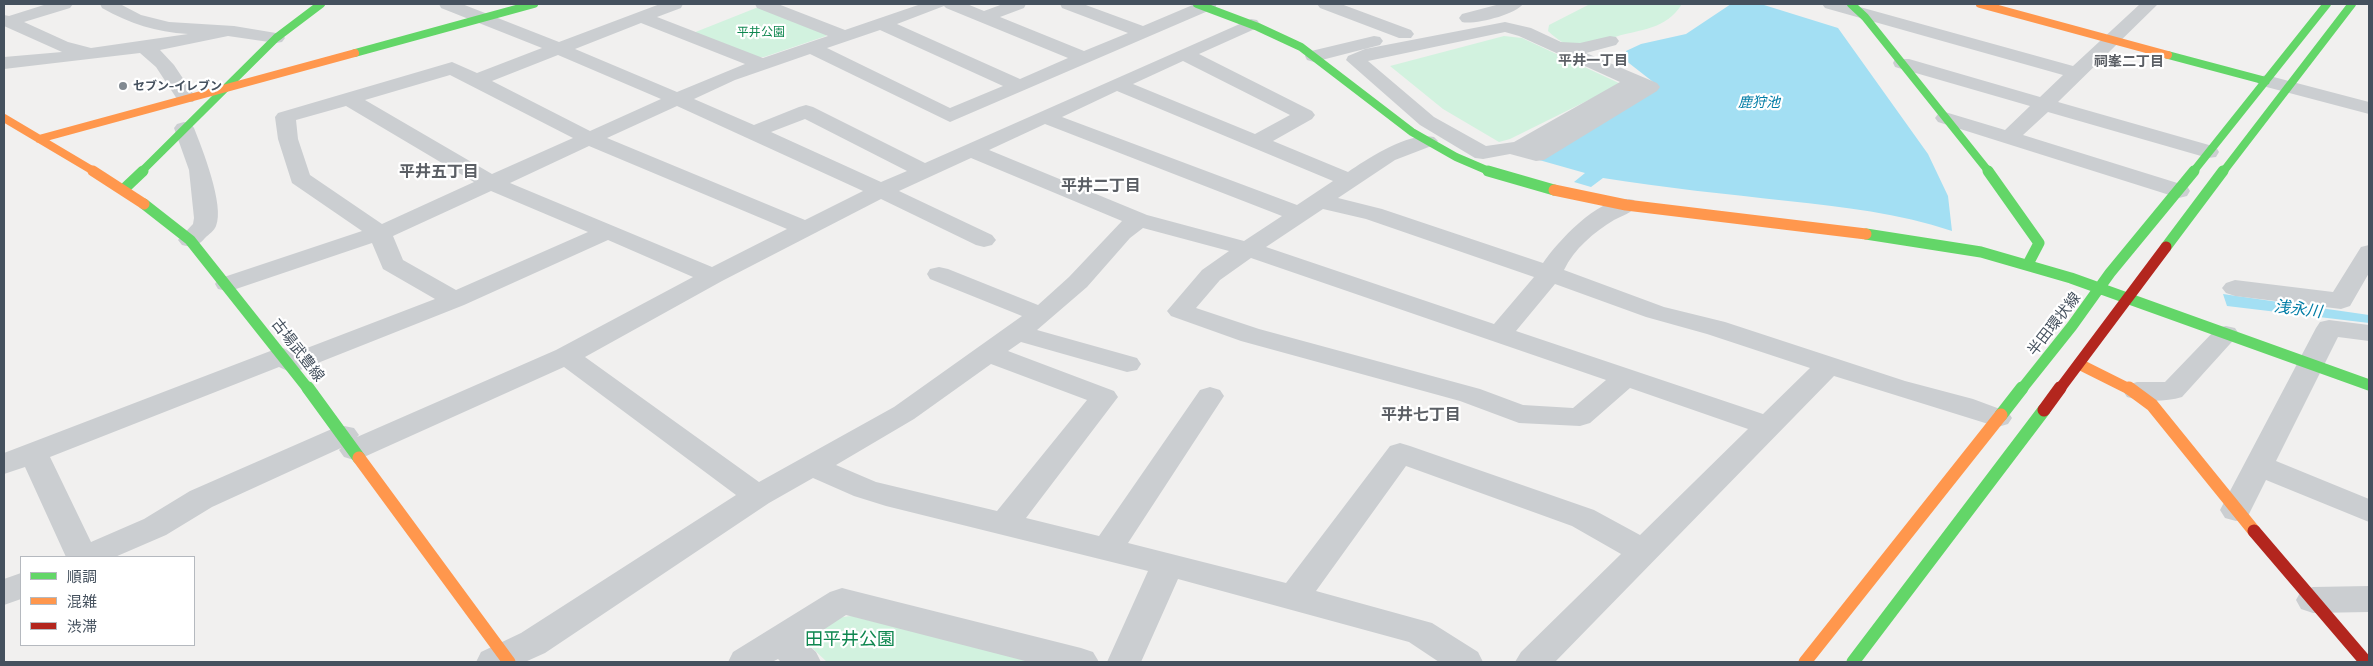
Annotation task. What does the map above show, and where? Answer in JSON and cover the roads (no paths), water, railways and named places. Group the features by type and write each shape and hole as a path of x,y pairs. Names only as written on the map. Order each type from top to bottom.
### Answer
{"main road":[{"path":"124,189 276,38 321,4"},
{"path":"40,139 228,86 534,4"},
{"path":"1204,4 1251,24 1314,56 1427,141 1476,164 1512,178 1564,192 1626,205 1900,238 1981,252 2028,264 2100,288 2369,384"},
{"path":"1980,4 2266,81"},
{"name":"半田環状線","path":"1805,662 2327,4"},
{"path":"1853,662 2079,364 2126,298 2194,212 2287,86 2352,4"},
{"path":"1855,8 1979,158 2039,243 2028,264"},
{"name":"古場武豊線","path":"4,118 124,189 190,240 287,360 349,443 502,660"},
{"path":"2079,364 2137,391 2152,405 2236,510 2366,662"}],"street":[{"path":"6,21 64,4"},
{"path":"108,4 135,18 169,27 227,31 276,38"},
{"path":"447,4 484,17 754,132 882,190 984,240"},
{"path":"476,80 675,4"},
{"path":"763,4 845,36"},
{"path":"952,4 1085,58"},
{"path":"984,16 1018,4"},
{"path":"1068,4 1146,33"},
{"path":"811,48 950,116 1146,33 1204,4"},
{"path":"1314,56 1495,12 1514,4"},
{"path":"1831,4 1855,8 2076,73"},
{"path":"2122,4 2147,6"},
{"path":"1338,5 1405,34"},
{"path":"227,284 380,232 728,76 845,36 921,6"},
{"path":"2008,138 2147,6"},
{"path":"640,17 762,64"},
{"path":"6,21 62,46 93,53"},
{"path":"880,23 1020,86"},
{"path":"85,556 155,527 201,499 349,443 566,356 805,228 882,190 1251,24"},
{"path":"1559,48 1634,82 1650,87 1607,106 1568,128 1519,148 1483,153 1459,145 1356,64 1356,59 1505,27 1525,32 1559,48 1564,46 1584,48 1610,41"},
{"path":"4,63 57,59 189,40 227,31"},
{"path":"143,46 155,54 169,68 186,98"},
{"path":"1183,54 1305,115 1256,142"},
{"path":"1902,63 2208,152"},
{"path":"455,300 392,264 380,232 300,178 288,139 285,117 452,68 590,139 805,228"},
{"path":"2266,81 2369,108"},
{"path":"1116,84 1349,180"},
{"path":"346,98 490,183 714,276"},
{"path":"754,132 806,111 924,171"},
{"path":"1044,117 1309,208 1374,214 1655,312 1716,328 1895,387 1963,405 1998,418"},
{"path":"1945,118 2179,191"},
{"path":"184,128 200,170 206,218 204,226 190,240"},
{"path":"1427,141 1387,155 1248,249 1211,275 1180,311 1250,335 1470,395 1519,414 1580,417 1625,378"},
{"path":"971,150 1139,220 1248,249 1769,426"},
{"path":"1499,334 1550,274 1553,263 1590,225 1626,205"},
{"path":"502,660 532,643 758,496 904,413 1041,315 1078,282 1122,233 1139,220"},
{"path":"4,464 455,300 607,232"},
{"path":"2236,510 2329,328 2340,301 2367,261"},
{"path":"939,274 1041,315"},
{"path":"2235,288 2340,301"},
{"path":"2329,328 2369,333"},
{"path":"1017,332 1127,364"},
{"path":"2137,391 2172,391 2226,334"},
{"path":"988,353 1104,397 1003,525"},
{"path":"566,356 758,496"},
{"path":"1533,662 1829,365"},
{"path":"1107,549 1210,396"},
{"path":"33,453 83,556"},
{"path":"1294,597 1400,453 1582,518 1642,551"},
{"path":"2258,465 2369,511"},
{"path":"812,466 865,489 1003,525 1168,564 1420,632 1466,662"},
{"path":"1124,662 1168,564"},
{"path":"4,593 20,585"},
{"path":"2313,600 2369,599"},
{"path":"745,662 792,651 842,601 1081,662"}],"water":[{"name":"鹿狩池","path":"1731,4 1766,4 1764,5 1838,28 1928,154 1948,196 1952,231 1891,215 1850,208 1672,188 1603,178 1591,187 1574,182 1585,173 1532,158 1657,85 1625,60 1626,51 1641,44 1686,34"},
{"name":"浅永川","path":"2223,294 2369,315 2369,323 2227,306"}],"place":[{"name":"セブン-イレブン","path":"123,86"}],"district":[{"name":"平井一丁目","path":"1593,60"},
{"name":"祠峯二丁目","path":"2129,61"},
{"name":"平井五丁目","path":"439,172"},
{"name":"平井二丁目","path":"1101,186"},
{"name":"平井七丁目","path":"1421,415"}],"park label":[{"name":"平井公園","path":"761,32"},
{"name":"田平井公園","path":"850,639"}]}
